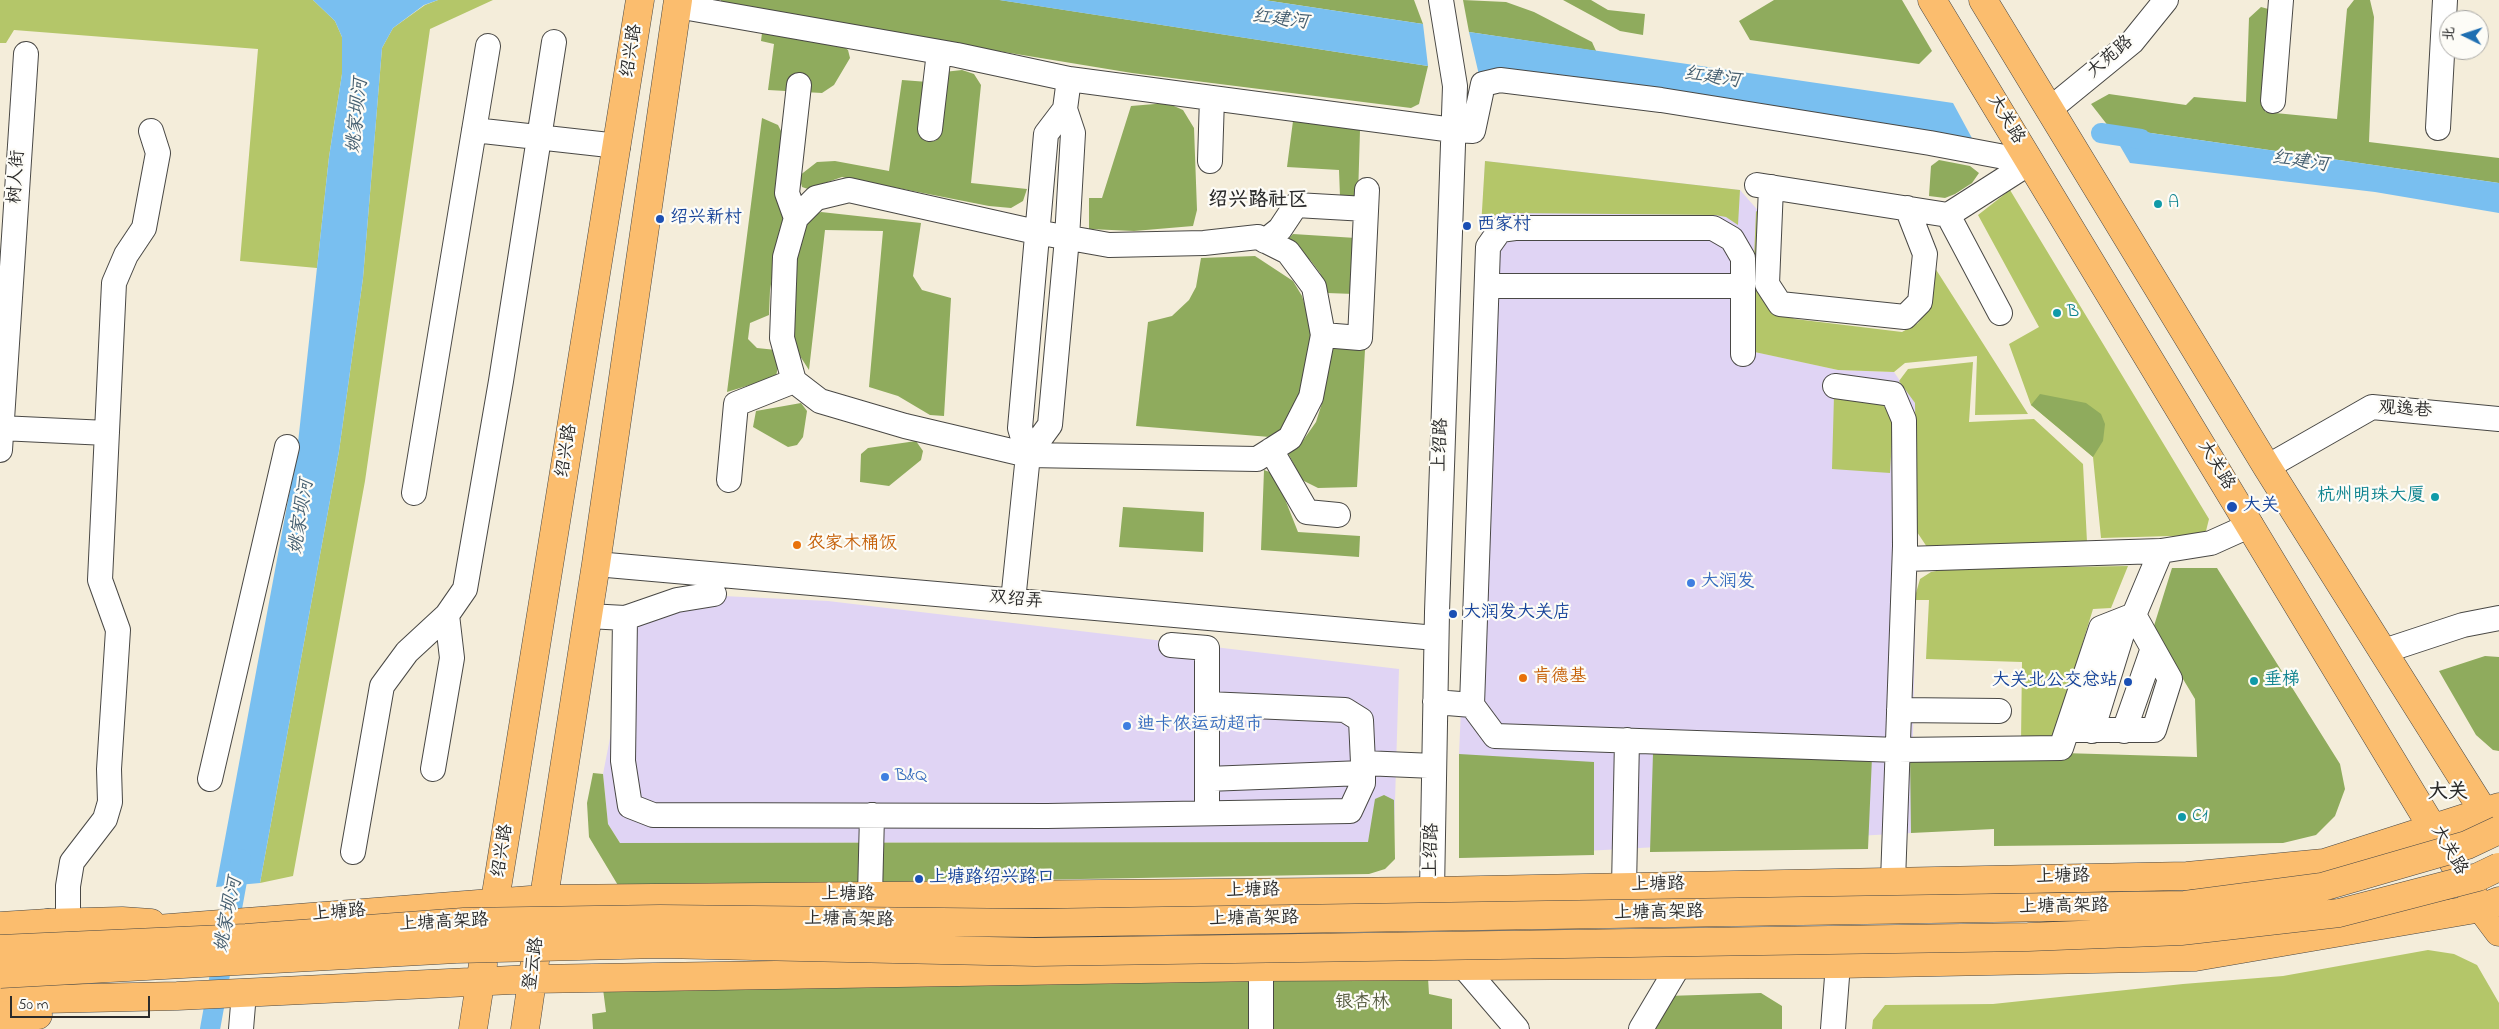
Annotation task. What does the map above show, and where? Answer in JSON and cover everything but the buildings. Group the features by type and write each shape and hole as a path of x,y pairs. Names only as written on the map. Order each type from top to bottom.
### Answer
{"main road":[{"name":"绍兴路","path":"496,902 640,0"},
{"name":"大关路","path":"1932,0 2436,829 2490,904 2499,932"},
{"path":"1983,0 2267,467 2384,651 2495,817 2499,839"},
{"name":"绍兴路","path":"543,899 596,564 678,3"},
{"name":"上塘路","path":"0,938 180,927 543,899 1432,891 2187,876 2324,863 2436,829 2495,817"},
{"name":"上塘高架路","path":"0,949 246,938 464,922 660,919 1035,923 2185,905 2322,887 2467,845 2495,817"},
{"name":"上塘高架路","path":"0,974 456,949 650,944 1035,952 2028,938 2181,931 2339,913 2478,878 2499,867"},
{"name":"登云路","path":"525,1029 543,899"},
{"path":"473,1029 480,981 496,902"},
{"path":"0,1000 182,996 533,979 1261,966 1838,964 2195,957 2490,904"},
{"path":"0,926 122,921 180,927"},
{"path":"0,1016 142,1008 171,1002 182,996"}],"street":[{"name":"上绍路","path":"1432,891 1436,638 1455,86 1442,0"},
{"name":"大苑路","path":"2050,109 2132,42 2166,0"},
{"path":"2272,101 2281,0"},
{"path":"2438,128 2445,0"},
{"path":"678,3 1069,78 1453,130 1472,131 1483,84 1500,80 1661,100 1930,143 2030,162"},
{"path":"353,852 382,686 407,652 447,615 465,588 501,381 554,42"},
{"path":"414,493 488,46"},
{"path":"930,129 939,52"},
{"name":"树人街","path":"0,435 8,196 26,54"},
{"path":"1028,455 1050,425 1067,238 1073,133 1065,109 1069,78"},
{"path":"796,218 787,193 800,85"},
{"path":"1210,161 1212,98"},
{"path":"1013,601 1028,455 1020,428 1046,134 1065,109"},
{"path":"474,130 618,146"},
{"path":"58,923 72,862 105,820 110,802 108,769 118,630 100,580 114,284 126,255 144,228 158,153 151,132"},
{"path":"1908,208 1925,254 1920,302 1906,317 1780,304 1766,284 1764,186 1908,208 1948,215 2030,162"},
{"path":"849,190 1036,232 1108,245 1204,243 1258,237 1288,252 1314,287 1323,335 1312,396 1290,438 1258,459 1028,455 905,426 820,401 794,380 782,338 785,257 796,218 816,198 849,190"},
{"path":"1265,241 1280,229 1296,205 1366,200 1360,338 1323,335"},
{"path":"1948,215 2000,313"},
{"path":"1743,354 1743,258 1732,239 1713,228 1515,228 1500,230 1488,247 1472,705 1495,736 1898,750 2061,748 2101,628 2130,616"},
{"path":"1487,286 1743,286"},
{"path":"729,480 736,404 794,380"},
{"path":"1836,386 1893,394 1904,420 1905,560 1893,882"},
{"name":"观逸巷","path":"2267,467 2372,407 2499,419"},
{"path":"0,435 107,434"},
{"path":"210,779 287,447"},
{"path":"1272,450 1307,512 1338,516"},
{"path":"1905,560 2161,551 2211,543 2251,525"},
{"path":"2092,731 2130,616 2161,551"},
{"name":"双绍弄","path":"596,564 1436,638"},
{"path":"588,616 625,618 677,600 714,594"},
{"path":"432,769 452,658 447,615"},
{"path":"2068,730 2154,730 2170,679 2130,616"},
{"path":"625,618 623,761 630,806 653,815 872,816 1350,811 1363,782 1361,720 1345,710 1207,704"},
{"path":"2384,651 2463,625 2499,618"},
{"path":"1171,645 1207,648 1207,813"},
{"path":"1435,702 1472,705"},
{"path":"1899,710 1999,711"},
{"path":"1624,887 1627,740"},
{"path":"1207,779 1363,768 1434,766"},
{"path":"870,896 872,816"},
{"path":"1642,1029 1679,964"},
{"path":"1833,1029 1838,964"},
{"path":"1261,966 1261,1029"},
{"path":"1463,966 1517,1029"},
{"path":"240,993 241,1029"}],"shaded area":[{"path":"1485,161 1740,190 1762,215 1751,351 1838,370 1894,372 1915,403 1917,532 1911,833 1459,858 1459,754"},
{"path":"660,593 828,601 1399,669 1394,834 1368,842 620,843 608,824 603,774 636,605"}],"green space":[{"path":"0,0 313,0 335,21 342,37 342,74 329,157 317,268 240,261 258,49 14,30 6,43 0,43"},
{"path":"438,0 493,0 430,29 365,481 293,876 260,883 339,451 363,278 382,48 393,28 425,5"},
{"path":"721,0 1000,0 1428,66 1419,104 1411,108 1132,73 760,12 721,2"},
{"path":"1264,0 1414,0 1423,24"},
{"path":"1463,0 1506,2 1534,12 1592,42 1596,51 1469,32"},
{"path":"1563,0 1591,0 1608,10 1645,14 1643,35 1620,31"},
{"path":"1774,0 1902,0 1932,51 1919,64 1750,40 1739,21"},
{"path":"2354,0 2370,0 2374,17 2369,142 2499,158 2499,183 2109,127 2091,104 2109,94 2186,105 2194,97 2246,102 2249,18 2261,7 2272,10 2265,112 2337,119 2347,9"},
{"path":"762,33 839,43 848,50 850,58 834,85 822,93 768,90 774,44 761,41"},
{"path":"962,70 974,74 981,85 971,183 1027,189 1023,201 1011,208 989,206 842,177 808,189 802,187 799,176 817,162 835,161 889,171 902,80 928,82 922,139 936,141 944,72"},
{"path":"1167,103 1183,110 1194,128 1197,210 1193,226 1134,231 1089,229 1089,198 1102,198 1131,106"},
{"path":"762,118 778,125 786,141 787,220 776,254 770,290 769,315 750,323 748,339 757,348 776,350 779,360 776,377 727,392"},
{"path":"1301,120 1360,130 1358,197 1340,197 1339,170 1287,167 1293,121"},
{"path":"1939,160 1970,166 1979,173 1972,183 1955,194 1945,198 1929,196 1931,166"},
{"path":"1485,161 1740,190 1738,225 1726,217 1715,215 1512,213 1497,214 1481,227"},
{"path":"2010,190 2209,519 2205,535 2101,538 2093,457 2031,405 2009,344 2039,327 1978,215"},
{"path":"1756,211 1762,215 1778,312 1795,319 1902,332 1918,323 1927,310 1935,268 2028,414 1975,415 1977,356 1905,363 1894,372 1838,370 1750,351"},
{"path":"821,212 921,223 913,276 922,290 951,298 944,416 930,415 898,396 869,387 883,231 825,230 809,370 798,353 793,343 795,254 808,219"},
{"path":"1293,234 1356,238 1354,294 1327,293 1320,273 1311,261 1285,242"},
{"path":"1255,256 1293,281 1302,296 1312,329 1305,383 1284,430 1270,437 1136,426 1148,322 1172,316 1189,300 1196,287 1201,258"},
{"path":"1328,348 1365,350 1357,487 1318,488 1302,480 1288,453 1302,442 1316,422 1323,400"},
{"path":"1973,362 1969,422 2034,419 2083,464 2087,542 1927,547 1917,532 1915,403 1899,381 1908,369"},
{"path":"2040,394 2086,403 2101,414 2105,424 2103,441 2093,457 2031,405"},
{"path":"1834,395 1882,402 1893,423 1890,473 1832,469"},
{"path":"801,403 807,411 803,437 797,445 788,447 753,427 756,411"},
{"path":"916,441 923,451 921,460 889,486 860,482 861,454 868,448"},
{"path":"1264,470 1275,474 1298,532 1360,536 1359,557 1261,550"},
{"path":"1123,507 1204,512 1203,552 1119,547"},
{"path":"2128,566 2111,608 2093,609 2054,736 2021,742 2022,662 1926,659 1929,600 1914,600 1920,579 1931,572 1947,569"},
{"path":"2172,568 2217,568 2340,764 2345,789 2335,816 2316,835 2283,843 1994,846 1994,829 1911,833 1910,754 2063,753 2197,757 2195,699 2153,629"},
{"path":"2485,656 2499,657 2499,751 2493,750 2476,735 2439,671"},
{"path":"1653,753 1872,757 1868,849 1650,852"},
{"path":"1459,754 1594,762 1594,855 1459,858"},
{"path":"593,773 603,774 608,824 620,843 1368,842 1375,799 1384,795 1394,800 1395,859 1385,869 1369,874 619,887 589,837 587,803"},
{"path":"2428,950 2454,954 2477,965 2499,1003 2499,1029 1872,1029 1873,1020 1885,1005 1993,1004 2183,984 2283,976"},
{"name":"银杏林","path":"1428,978 1429,994 1452,999 1452,1029 593,1029 592,1014 606,1012 603,989"},
{"path":"1761,993 1782,1006 1782,1029 1649,1029 1667,996"}],"water":[{"path":"313,0 438,0 424,5 393,28 382,48 363,278 339,451 260,883 216,887 297,452 329,157 342,74 342,37 335,21"},
{"path":"999,0 1264,0 1423,24 1428,66"},
{"path":"1469,32 1953,103 1973,140 1479,75"},
{"path":"2109,127 2499,183 2499,213 2375,192 2130,163"}],"waterway":[{"name":"红建河","path":"2101,133 2141,139"},
{"name":"姚家坝河","path":"210,1029 241,859"}],"place":[{"name":"A","path":"2158,204"},
{"name":"绍兴新村","path":"660,219"},
{"name":"西家村","path":"1467,226"},
{"name":"B","path":"2057,313"},
{"name":"杭州明珠大厦","path":"2435,497"},
{"name":"大关","path":"2232,507"},
{"name":"农家木桶饭","path":"797,545"},
{"name":"大润发","path":"1691,583"},
{"name":"大润发大关店","path":"1453,614"},
{"name":"肯德基","path":"1523,678"},
{"name":"垂梯","path":"2254,681"},
{"name":"大关北公交总站","path":"2128,682"},
{"name":"迪卡侬运动超市","path":"1127,726"},
{"name":"B&Q","path":"885,777"},
{"name":"C1","path":"2182,817"},
{"name":"上塘路绍兴路口","path":"919,879"}],"district":[{"name":"绍兴路社区","path":"1258,202"},
{"name":"大关","path":"2448,794"}]}
